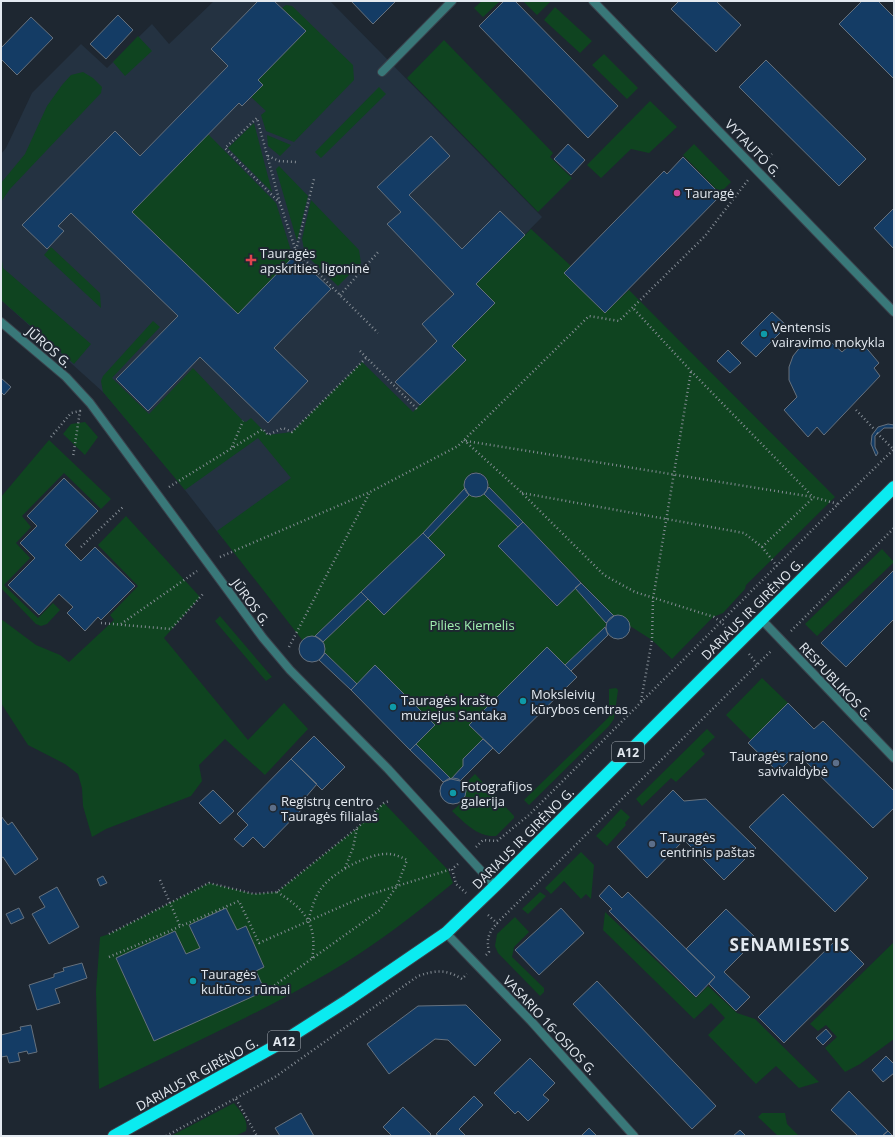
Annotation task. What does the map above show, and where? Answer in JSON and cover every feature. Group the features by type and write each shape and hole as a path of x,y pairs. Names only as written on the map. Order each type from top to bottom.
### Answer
{"highway":[{"name":"DARIAUS IR GIRĖNO G.","path":"114,1136 279,1044 348,1000 446,933 894,488"}],"street":[{"path":"382,72 452,1"},
{"name":"VYTAUTO G.","path":"593,1 894,312"},
{"name":"JŪROS G.","path":"1,322 66,377 90,403 209,562 259,632 290,670 388,769 495,886"},
{"name":"RESPUBLIKOS G.","path":"762,619 894,758"},
{"name":"VASARIO 16-OSIOS G.","path":"446,933 634,1136"}],"path":[{"path":"280,203 225,148 257,118 280,203 296,251 378,333"},
{"path":"268,156 279,161 298,162"},
{"path":"121,624 209,562 370,492 458,446 588,316 619,321 705,236 757,170"},
{"path":"296,251 314,179"},
{"path":"340,296 379,251"},
{"path":"632,307 691,371 813,497"},
{"path":"360,351 416,409"},
{"path":"169,486 263,429 268,435 283,428 292,432 366,358"},
{"path":"691,371 672,475 653,599 652,640 641,702 838,504 894,450 856,410"},
{"path":"52,436 71,413 80,411 73,457"},
{"path":"232,447 243,421"},
{"path":"464,440 813,497 838,504"},
{"path":"464,440 521,492 604,575 653,599 708,615 721,622 738,642"},
{"path":"288,649 370,492"},
{"path":"521,492 744,532 762,547 777,566"},
{"path":"762,547 813,497"},
{"path":"81,547 124,506"},
{"path":"101,623 172,629 203,594"},
{"path":"109,934 169,902 209,883 254,894 277,892 357,828 384,803 390,802"},
{"path":"345,869 355,843 357,828"},
{"path":"268,990 380,910 397,886 407,860 400,856 388,854 376,855 334,875 321,889 308,922"},
{"path":"109,957 239,901 259,944 365,896 452,869"},
{"path":"160,880 180,926"},
{"path":"277,892 301,909 308,922 314,940 312,960"},
{"path":"166,1136 275,1077 418,976 438,970 449,972 462,979 489,952 487,942 488,934 497,923"},
{"path":"236,1099 257,1136"}],"shaded area":[{"name":"Tauragės apskrities ligoninė","path":"214,1 330,1 542,217 476,284 495,303 452,346 466,360 371,457 223,539 178,481 103,392 1,300 1,154 6,148 32,93 81,44 107,68 152,24 169,44"}],"green space":[{"path":"482,1 500,1 483,17 474,8"},
{"path":"523,1 551,1 537,15"},
{"path":"286,5 292,6 353,65 354,80 294,142 266,131 261,115 266,111 251,97 263,85 258,80 305,31 282,8"},
{"path":"555,7 592,41 580,53 544,20"},
{"path":"138,36 152,51 125,76 113,62"},
{"path":"444,40 553,153 550,157 572,178 538,212 407,78"},
{"path":"604,54 638,88 627,99 592,65"},
{"path":"83,72 93,78 102,87 101,93 10,189 1,202 1,183 25,154 47,106 71,75"},
{"path":"379,87 386,94 321,158 315,152"},
{"path":"650,101 677,127 649,153 631,149 601,178 587,165"},
{"path":"254,123 272,192 228,148"},
{"path":"208,134 276,203 293,257 238,314 132,212"},
{"path":"267,135 291,145 280,156 268,146"},
{"path":"694,144 731,182 720,193 683,155"},
{"path":"279,166 308,196 297,241 276,169"},
{"path":"311,200 359,250 361,263 338,286 305,254 302,239"},
{"path":"531,229 571,266 564,273 605,313 629,290 835,497 746,585 745,589 723,613 713,617 672,659 652,640 630,626 626,618 621,615 614,616 489,487 484,475 471,473 465,480 465,488 423,533 315,636 307,638 303,641 217,531 291,478 258,438 185,490 103,392 101,381 103,376 153,321 160,327 112,378 149,414 193,368 243,421 246,422 251,418 268,435 292,432 362,362 413,412 465,360 452,346 495,303 476,284"},
{"path":"51,247 100,293 101,308 44,255"},
{"path":"1,254 3,268 91,344 74,364 1,300"},
{"path":"85,422 98,437 85,455 63,434 71,424"},
{"path":"49,440 111,499 101,509 64,473 22,516 31,527 16,543 30,558 4,585 38,618 53,603 60,610 47,624 41,626 36,624 1,588 1,497"},
{"name":"Pilies Kiemelis","path":"484,494 518,527 498,546 556,606 575,588 606,623 605,627 565,665 547,647 469,725 483,739 464,759 463,766 451,779 416,744 435,725 376,666 357,684 325,653 323,642 368,599 384,615 428,538 469,495 477,497"},
{"path":"126,516 200,597 164,638 248,740 284,703 308,729 265,775 225,739 199,765 202,781 191,796 106,829 92,837 83,806 82,788 78,774 65,764 28,745 1,703 1,619 36,645 60,655 69,662 114,620 110,615 138,586 98,545"},
{"path":"882,549 894,562 817,636 805,624"},
{"path":"220,616 272,677 266,681 215,621"},
{"path":"762,678 788,703 751,740 726,715"},
{"path":"616,688 618,690 614,719 609,726 529,805 524,800 609,717 609,689"},
{"path":"707,729 715,737 701,750 705,754 676,782 671,778 642,806 636,799"},
{"path":"475,774 514,816 514,818 496,836 489,836 477,832 452,811 465,800 467,782"},
{"path":"384,803 448,870 453,883 393,930 330,972 273,1004 99,1089 96,991 100,937 109,934 209,883 254,894 277,892 357,828"},
{"path":"621,809 630,817 625,823 626,825 607,846 596,836"},
{"path":"581,852 594,865 591,899 586,894 581,899 564,881 551,894 545,888"},
{"path":"540,892 546,896 528,914 522,909"},
{"path":"605,912 696,998 708,986 737,1013 755,1019 819,1082 799,1088 776,1066 756,1084 708,1035 725,1018 711,1003 694,1019 603,930"},
{"path":"515,917 529,932 514,947 512,957 544,988 544,992 540,996 498,953 495,946 497,934"},
{"path":"894,942 894,1039 860,1064 845,1072 825,1048 837,1037 826,1025 818,1031 810,1024"},
{"path":"234,1103 245,1119 247,1127 246,1131 235,1136 171,1136"},
{"path":"762,1113 785,1113 787,1124 799,1136 778,1136 758,1117"}],"building":[{"path":"258,1 274,1 306,31 258,80 263,85 242,106 239,103 132,212 238,314 295,255 331,289 274,348 308,381 268,423 200,357 148,411 116,379 178,316 71,213 58,226 64,231 47,249 22,225 115,131 140,156 228,66 211,49"},
{"path":"351,1 396,1 373,24"},
{"path":"504,1 515,1 618,106 588,138 479,26"},
{"path":"679,1 716,1 741,25 716,52 671,9"},
{"path":"862,1 878,1 894,17 894,79 839,24"},
{"path":"118,15 133,30 106,59 90,44"},
{"path":"31,17 53,38 17,75 1,59 1,48"},
{"path":"766,60 866,159 839,186 739,87"},
{"path":"431,136 450,156 409,195 462,249 500,211 525,235 476,284 495,303 452,346 466,360 420,405 395,382 437,341 422,324 454,294 387,224 401,212 377,187"},
{"path":"568,144 585,160 571,175 554,159"},
{"path":"683,157 721,195 605,313 564,273 664,171 667,174"},
{"path":"894,208 894,249 874,228"},
{"name":"Ventensis vairavimo mokykla","path":"772,312 787,326 756,357 741,343"},
{"path":"858,338 879,363 874,368 880,376 824,435 817,427 808,437 784,410 797,397 789,380 789,367 793,356 801,346 815,340 832,343 842,352"},
{"path":"728,350 741,363 730,373 717,361"},
{"path":"1,378 11,387 4,395 1,392"},
{"path":"888,424 894,425 894,428 884,428 875,436 875,447 878,453 876,456 871,444 872,435 878,427"},
{"path":"476,473 485,476 488,485 485,494 476,497 467,494 464,485 467,476"},
{"path":"64,478 98,511 65,545 81,561 95,547 135,586 101,620 98,617 85,631 67,613 73,607 59,594 39,615 8,585 35,558 20,543 37,526 27,516"},
{"path":"489,487 523,522 518,527 484,494"},
{"path":"465,488 469,495 428,538 423,533"},
{"path":"523,522 581,583 557,606 498,546"},
{"path":"423,533 445,555 384,615 361,592"},
{"path":"894,570 894,619 846,667 821,643"},
{"path":"581,583 614,616 606,623 575,588"},
{"path":"361,592 368,599 323,642 315,636"},
{"path":"618,615 627,618 630,627 627,636 618,639 609,636 606,627 609,618"},
{"path":"605,627 608,635 571,671 565,665"},
{"path":"312,636 321,640 325,649 321,658 312,662 303,658 299,649 303,640"},
{"name":"Moksleivių kūrybos centras","path":"547,647 577,677 499,754 469,725"},
{"path":"325,653 357,684 351,690 319,660"},
{"name":"Tauragės krašto muziejus Santaka","path":"375,665 435,725 410,750 351,690"},
{"name":"Tauragės rajono savivaldybė","path":"788,703 814,729 823,721 894,791 894,808 873,828 797,753 778,772 748,743"},
{"path":"314,736 345,767 322,790 291,759"},
{"path":"483,739 493,748 460,781 451,779 463,766 463,759"},
{"path":"416,744 451,779 443,782 410,750"},
{"name":"Registrų centro Tauragės filialas","path":"291,759 317,784 305,798 309,802 264,848 253,837 243,847 234,839 248,825 237,814"},
{"name":"Fotografijos galerija","path":"453,778 462,782 466,791 462,800 453,804 444,800 440,791 444,782"},
{"path":"213,790 234,811 220,824 199,803"},
{"path":"673,790 684,801 706,799 756,848 724,880 684,840 647,878 617,847"},
{"path":"783,794 868,878 835,912 749,827"},
{"path":"1,816 8,825 12,822 38,859 15,875 3,857 1,858"},
{"path":"103,876 107,883 100,886 97,879"},
{"path":"609,885 622,898 628,892 715,977 696,997 609,911 612,909 599,896"},
{"path":"57,887 79,927 49,944 32,914 45,907 39,897"},
{"path":"19,908 24,918 11,924 6,914"},
{"name":"Tauragės kultūros rūmai","path":"226,908 237,930 246,926 264,967 256,971 265,991 154,1041 116,958 175,931 186,954 200,948 189,925"},
{"path":"561,908 584,933 539,975 515,950"},
{"path":"726,909 757,939 724,972 750,997 736,1011 709,984 715,977 686,949"},
{"path":"838,938 864,964 784,1043 758,1017"},
{"path":"82,963 87,978 55,989 60,1003 37,1010 29,985 54,977 54,974 64,971 63,968"},
{"path":"597,981 716,1106 692,1129 573,1004"},
{"path":"466,1005 501,1040 475,1066 448,1040 435,1039 389,1074 367,1044 418,1006"},
{"path":"31,1025 37,1052 28,1054 27,1051 18,1053 20,1061 9,1063 7,1056 1,1057 1,1035 21,1030 20,1027"},
{"path":"826,1029 832,1036 823,1045 816,1038"},
{"path":"886,1056 893,1063 894,1062 894,1073 883,1082 872,1070"},
{"path":"530,1058 555,1083 543,1095 549,1100 528,1121 518,1111 515,1114 494,1093"},
{"path":"849,1091 888,1131 882,1136 858,1136 831,1110"},
{"path":"474,1096 483,1105 459,1129 466,1136 439,1136 436,1134"},
{"path":"403,1107 431,1134 429,1136 392,1136 383,1127"},
{"path":"301,1113 314,1136 280,1136 275,1128"},
{"path":"589,1128 597,1136 581,1136"},
{"path":"740,1130 746,1136 733,1136"},
{"path":"888,1131 893,1136 882,1136"}],"place":[{"name":"Tauragė","path":"677,193"},
{"name":"Tauragės apskrities ligoninė","path":"251,260"},
{"name":"Ventensis vairavimo mokykla","path":"764,334"},
{"name":"Moksleivių kūrybos centras","path":"523,701"},
{"name":"Tauragės krašto muziejus Santaka","path":"393,707"},
{"name":"Tauragės rajono savivaldybė","path":"836,763"},
{"name":"Fotografijos galerija","path":"453,793"},
{"name":"Registrų centro Tauragės filialas","path":"273,808"},
{"name":"Tauragės centrinis paštas","path":"652,844"},
{"name":"Tauragės kultūros rūmai","path":"193,981"}],"district":[{"name":"SENAMIESTIS","path":"790,944"}]}
